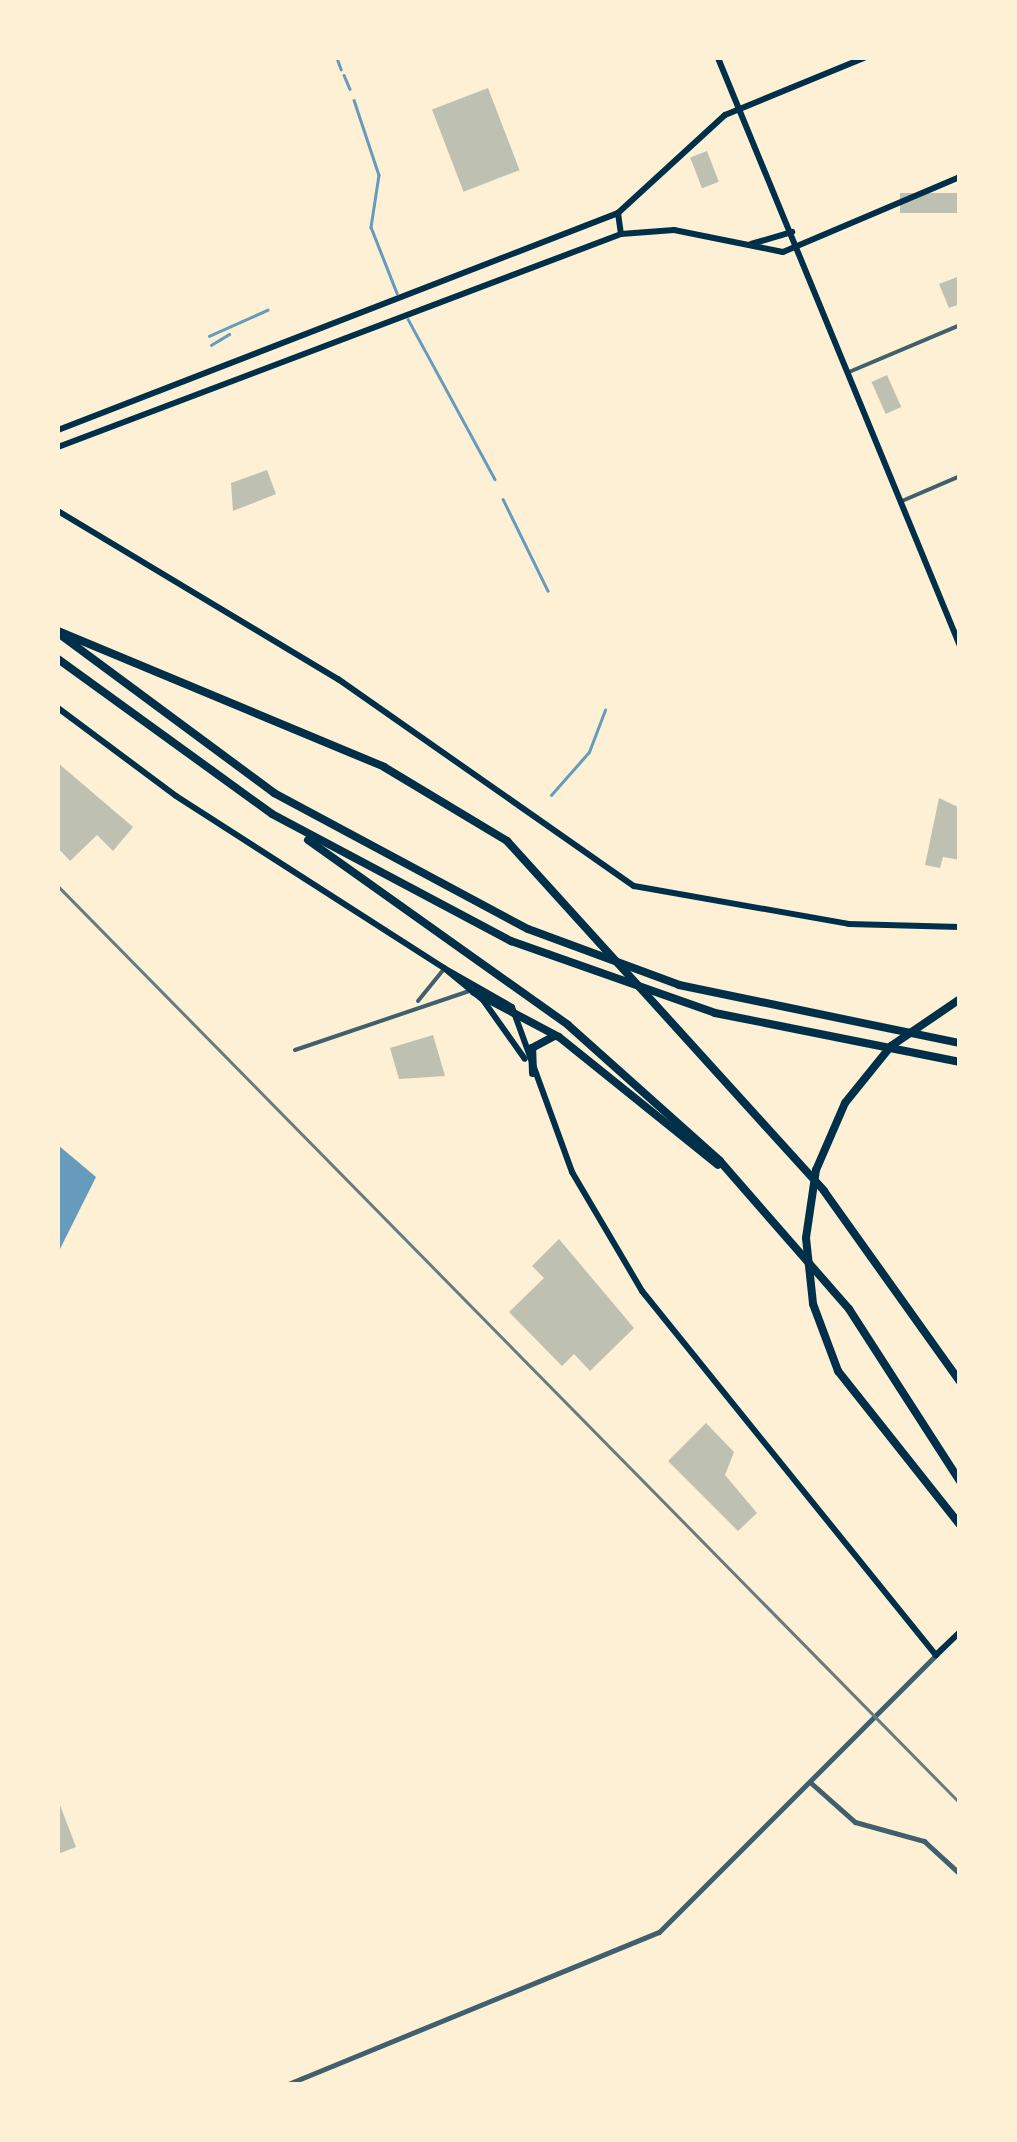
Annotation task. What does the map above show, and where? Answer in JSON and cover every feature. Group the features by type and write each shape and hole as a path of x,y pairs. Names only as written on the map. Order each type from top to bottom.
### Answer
{"highway":[{"path":"58,632 274,793 528,929 679,984 960,1043"},
{"path":"58,632 384,767 507,840 824,1191 960,1382"},
{"path":"58,659 568,1025 749,1190 850,1309 960,1481"},
{"path":"272,814 430,902 587,971 714,1013 960,1062"},
{"path":"474,992 512,1007 559,1037 749,1190"},
{"path":"960,999 891,1046 832,1126 806,1238 822,1334 852,1396 960,1525"},
{"path":"532,1073 534,1044 559,1037"}],"main road":[{"path":"718,58 960,646"},
{"path":"70,442 61,429 618,213 740,107 864,58"},
{"path":"58,446 621,234 674,230 745,244 798,247 960,177"},
{"path":"618,213 621,234"},
{"path":"745,244 792,232"},
{"path":"58,511 338,679 622,880 753,909 863,926 960,927"},
{"path":"58,708 176,796 444,968 512,1007 532,1073 612,1249 936,1655 960,1632"},
{"path":"444,968 474,992 532,1073"}],"street":[{"path":"849,372 960,325"},
{"path":"902,501 960,476"},
{"path":"410,1006 444,968"},
{"path":"294,1050 410,1006 474,992"},
{"path":"288,2084 643,1942 710,1888 936,1655"},
{"path":"810,1783 855,1822 924,1840 960,1874"}],"water":[{"path":"58,1145 96,1177 58,1253"}],"building":[{"path":"488,88 520,170 464,192 432,110"},
{"path":"707,151 719,182 702,188 690,157"},
{"path":"900,193 960,193 960,213 900,213"},
{"path":"960,276 960,304 949,308 939,284"},
{"path":"887,375 901,407 886,414 871,382"},
{"path":"267,470 276,494 233,511 231,483"},
{"path":"58,763 133,827 113,851 97,835 70,861 58,848"},
{"path":"939,798 960,808 960,860 943,857 940,868 925,865"},
{"path":"433,1035 445,1076 399,1079 390,1048"},
{"path":"559,1239 634,1328 590,1371 574,1354 562,1366 509,1312 544,1278 532,1266"},
{"path":"706,1423 734,1452 725,1475 757,1513 738,1531 668,1461"},
{"path":"58,1800 76,1847 58,1854"}],"waterway":[{"path":"337,58 341,69"},
{"path":"344,75 350,89"},
{"path":"354,100 379,175 371,227 397,293"},
{"path":"209,336 267,310"},
{"path":"408,319 495,479"},
{"path":"211,345 229,334"},
{"path":"503,499 548,591"},
{"path":"551,795 589,752 605,710"}],"railway":[{"path":"58,886 960,1803"}]}
